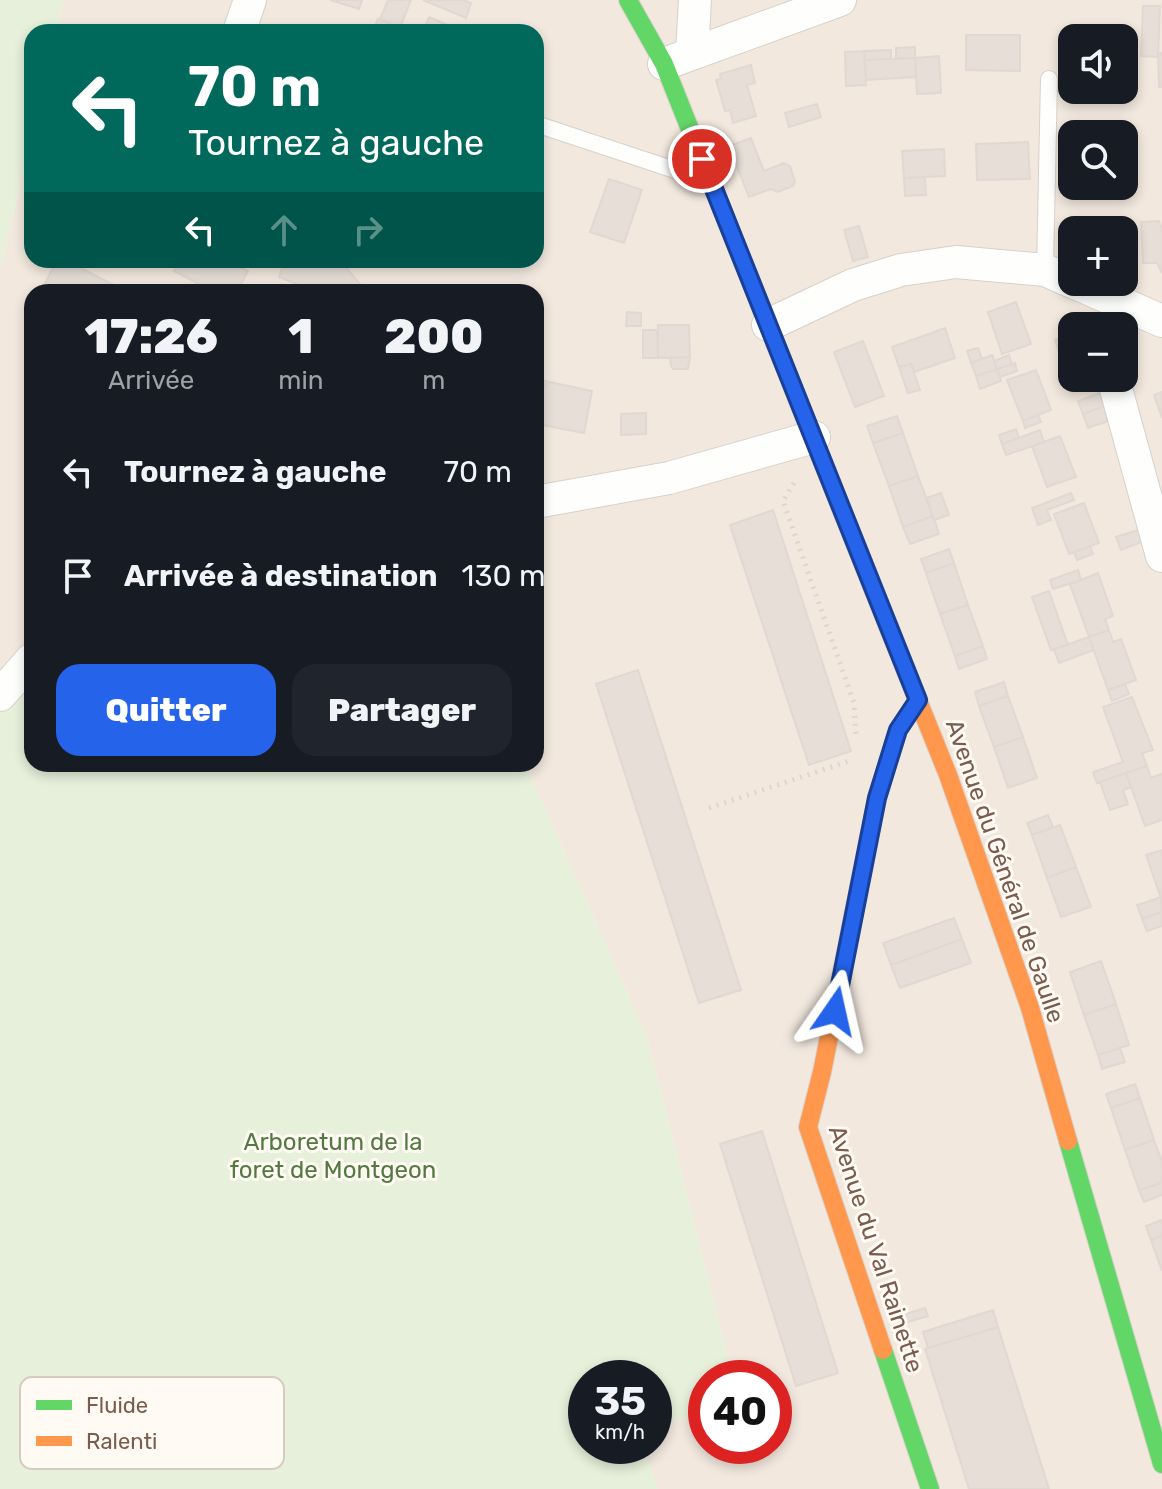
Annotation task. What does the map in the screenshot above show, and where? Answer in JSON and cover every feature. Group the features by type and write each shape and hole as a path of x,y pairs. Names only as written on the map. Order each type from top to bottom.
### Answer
{"street":[{"path":"242,24 250,0"},
{"name":"Avenue du Général de Gaulle","path":"628,0 678,58 711,183 918,700 1030,1008 1162,1464"},
{"path":"678,58 695,0"},
{"path":"678,58 840,0"},
{"path":"768,325 853,285 901,270 956,262 1058,277"},
{"path":"1092,296 1118,312"},
{"path":"1138,318 1162,321"},
{"path":"1117,392 1162,556"},
{"path":"544,501 669,478 814,437"},
{"path":"0,695 24,668"},
{"name":"Avenue du Val Rainette","path":"918,700 898,730 877,798 822,1072 808,1127 930,1489"}],"lane":[{"path":"1049,79 1059,216"},
{"path":"544,127 711,183"}],"path":[{"path":"795,480 783,501 854,703 857,744"},
{"path":"709,808 858,758 867,785 877,798"}],"shaded area":[{"path":"64,0 1162,0 1162,1489 658,1489 649,1464 672,1464 672,1420 688,1416 688,1464 792,1464 792,1360 728,1360 647,1037 529,772 544,772 544,284 24,284 24,646 0,674 0,269 24,168 24,268 544,268 544,24 58,24"}],"green space":[{"path":"0,0 64,0 58,24 24,24 24,168 0,269"},
{"name":"Arboretum de la foret de Montgeon","path":"24,646 24,772 529,772 647,1037 728,1360 688,1360 688,1416 672,1420 672,1360 568,1360 568,1464 649,1464 658,1489 0,1489 0,674"}],"building":[{"path":"330,0 362,0 359,9"},
{"path":"388,0 411,0 402,24 380,19"},
{"path":"423,0 463,0 471,3 466,18"},
{"path":"1143,6 1160,6 1158,57 1141,56"},
{"path":"429,17 445,24 426,24"},
{"path":"966,35 1020,35 1020,71 966,70"},
{"path":"915,47 915,58 896,58 896,48"},
{"path":"891,50 891,59 865,60 864,51"},
{"path":"864,51 866,85 846,86 845,52"},
{"path":"1162,53 1162,87 1159,87 1158,54"},
{"path":"939,56 941,93 917,94 915,58"},
{"path":"915,58 916,77 866,80 865,60"},
{"path":"751,65 755,83 747,85 756,116 733,123 730,110 725,111 716,80 721,79 720,74"},
{"path":"817,104 821,117 789,127 785,113"},
{"path":"751,138 764,171 784,163 790,166 795,181 793,186 778,192 771,189 749,197 729,146"},
{"path":"1028,142 1030,179 977,180 976,144"},
{"path":"944,149 945,176 904,178 902,151"},
{"path":"925,177 926,195 905,196 904,178"},
{"path":"609,179 642,190 624,243 590,232"},
{"path":"1159,221 1162,229 1162,273 1157,263 1143,263 1141,222"},
{"path":"859,226 868,257 853,261 844,230"},
{"path":"53,268 81,268 112,284 45,284"},
{"path":"176,268 242,268 248,271 241,284 199,284 174,271"},
{"path":"282,268 347,268 360,284 297,284 279,277"},
{"path":"1016,302 1031,344 1002,354 988,312"},
{"path":"627,312 641,313 641,326 626,326"},
{"path":"658,325 689,325 690,357 658,358"},
{"path":"945,328 955,358 914,372 911,364 899,367 892,347"},
{"path":"643,330 657,330 658,358 643,358"},
{"path":"863,341 884,396 855,407 834,352"},
{"path":"978,348 982,359 971,363 967,351"},
{"path":"992,355 997,369 976,376 971,363"},
{"path":"1009,355 1012,364 997,369 994,361"},
{"path":"690,357 688,369 673,369 671,366 670,358"},
{"path":"1015,363 1017,371 1000,377 997,369"},
{"path":"911,364 920,390 908,393 899,367"},
{"path":"997,369 1001,381 980,389 976,376"},
{"path":"1036,370 1051,410 1023,421 1007,380"},
{"path":"545,381 592,391 584,433 544,425"},
{"path":"1162,392 1162,418 1154,395"},
{"path":"1100,393 1104,406 1083,414 1078,401"},
{"path":"1104,406 1108,421 1088,428 1083,414"},
{"path":"646,413 646,434 621,435 621,414"},
{"path":"1038,415 1041,422 1025,428 1023,421"},
{"path":"897,416 903,433 873,443 867,426"},
{"path":"1016,429 1019,438 1002,444 999,435"},
{"path":"1040,430 1044,442 1006,455 1002,444"},
{"path":"903,433 918,476 889,486 873,443"},
{"path":"1060,436 1076,477 1047,487 1032,446"},
{"path":"918,476 933,516 903,527 889,486"},
{"path":"941,493 949,515 934,520 926,498"},
{"path":"1071,493 1074,500 1047,510 1051,520 1038,525 1032,508"},
{"path":"1084,503 1099,543 1069,554 1054,514"},
{"path":"773,510 851,751 809,765 730,525"},
{"path":"933,516 939,534 910,544 903,527"},
{"path":"1141,529 1144,541 1121,550 1116,537"},
{"path":"1090,546 1093,554 1077,560 1074,552"},
{"path":"949,549 954,563 926,573 921,559"},
{"path":"954,563 968,605 940,614 926,573"},
{"path":"1078,570 1081,580 1053,589 1050,580"},
{"path":"1098,573 1113,616 1105,619 1109,630 1089,637 1070,584"},
{"path":"1049,591 1068,645 1051,650 1032,597"},
{"path":"968,605 983,646 955,656 940,614"},
{"path":"1109,630 1113,642 1121,639 1136,680 1108,690 1089,637"},
{"path":"1089,637 1094,650 1059,663 1054,649"},
{"path":"983,646 987,659 959,669 955,656"},
{"path":"638,670 741,990 699,1003 596,684"},
{"path":"1004,682 1008,696 979,706 975,692"},
{"path":"1125,684 1129,694 1112,701 1108,690"},
{"path":"1008,696 1023,737 994,747 979,706"},
{"path":"1132,697 1153,750 1142,753 1147,766 1097,783 1093,772 1123,762 1103,707"},
{"path":"1023,737 1037,778 1008,788 994,747"},
{"path":"1147,766 1151,778 1161,774 1162,777 1162,820 1145,826 1126,773"},
{"path":"1126,773 1131,787 1123,790 1128,804 1110,810 1100,782"},
{"path":"1048,815 1053,827 1032,835 1027,823"},
{"path":"1060,825 1076,867 1047,878 1032,835"},
{"path":"1162,850 1162,901 1146,855"},
{"path":"1076,867 1091,907 1061,917 1047,878"},
{"path":"1161,897 1162,912 1142,918 1137,905"},
{"path":"1162,912 1162,926 1147,931 1142,919"},
{"path":"954,918 962,939 891,965 883,943"},
{"path":"962,939 971,963 900,988 891,965"},
{"path":"1101,961 1116,1004 1084,1015 1070,972"},
{"path":"1116,1004 1129,1045 1098,1055 1084,1015"},
{"path":"1120,1048 1125,1062 1102,1069 1098,1055"},
{"path":"1135,1084 1140,1098 1111,1108 1106,1094"},
{"path":"1140,1098 1154,1140 1125,1150 1111,1108"},
{"path":"762,1131 838,1373 796,1386 792,1360 788,1360 720,1144"},
{"path":"1154,1140 1162,1162 1162,1183 1139,1190 1125,1150"},
{"path":"1162,1183 1162,1195 1144,1202 1139,1190"},
{"path":"1162,1220 1162,1236 1151,1240 1146,1226"},
{"path":"1162,1236 1162,1271 1151,1240"},
{"path":"925,1308 928,1316 905,1323 903,1315"},
{"path":"993,1310 998,1327 928,1348 923,1332"},
{"path":"998,1327 1049,1489 969,1489 925,1349"}],"traffic: fast":[{"path":"628,0 664,64 890,631"},
{"path":"1068,1141 1162,1464"},
{"path":"883,1350 930,1489"}],"traffic: slow":[{"path":"890,631 948,775 1030,1008 1068,1141"},
{"path":"883,1350 808,1127 822,1072 877,798 898,730 918,700"}],"route":[{"path":"702,159 918,700 898,730 877,798 835,1011"}]}
